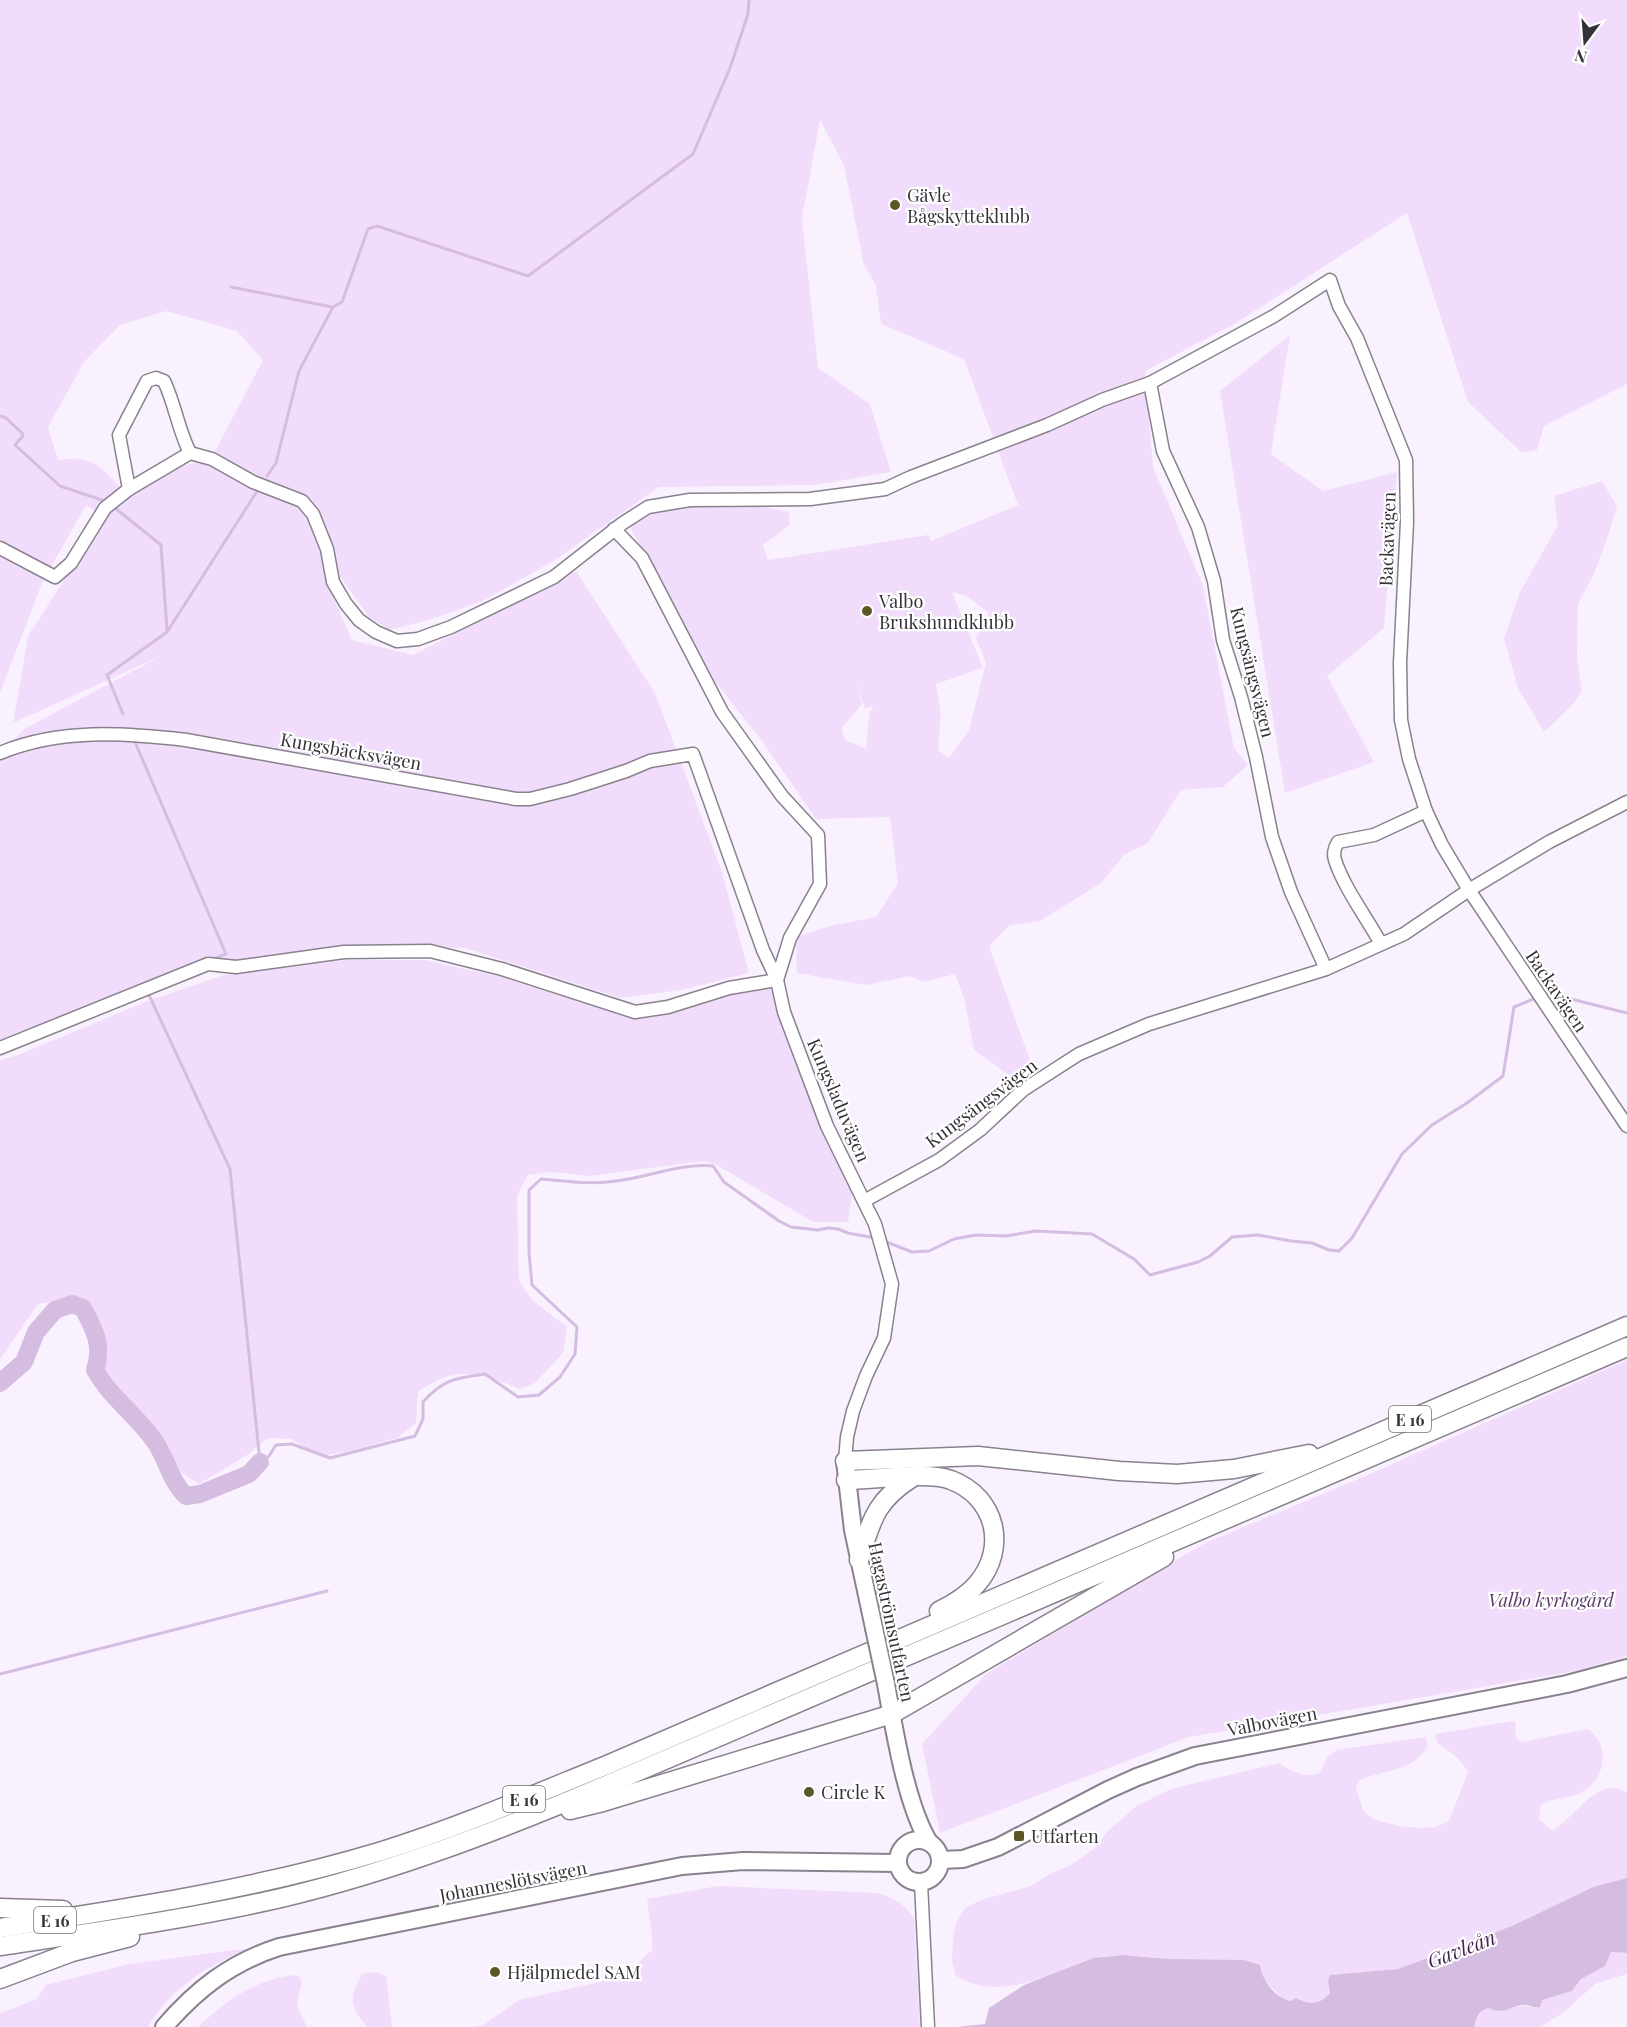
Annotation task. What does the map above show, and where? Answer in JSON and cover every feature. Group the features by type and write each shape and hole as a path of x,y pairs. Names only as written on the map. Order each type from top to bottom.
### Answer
{"highway":[{"name":"E 16","path":"0,1928 186,1898 277,1879 382,1851 451,1828 607,1765 1627,1326"},
{"name":"E 16","path":"0,1946 221,1911 284,1897 390,1868 519,1822 1627,1347"},
{"path":"846,1471 978,1456 1119,1471 1177,1474 1234,1468 1346,1447"},
{"path":"846,1471 913,1477 934,1476 949,1479 975,1493 985,1505 994,1531 991,1559 985,1572 966,1594 848,1660"},
{"path":"859,1560 878,1507 898,1486 913,1477"},
{"path":"519,1822 603,1802 892,1714 1237,1515"},
{"path":"0,1908 110,1911"},
{"path":"0,1978 72,1952 221,1911"}],"main road":[{"name":"Hagaströmsutfarten","path":"846,1471 849,1509 859,1560 909,1788 917,1817 929,1842 936,1847 941,1860"},
{"name":"Valbovägen","path":"941,1860 963,1859 998,1847 1118,1785 1195,1756 1567,1684 1627,1668"},
{"name":"Hagaströmsutfarten","path":"898,1863 901,1850 905,1845 909,1814 909,1788"},
{"path":"905,1845 916,1840 929,1842"},
{"path":"898,1863 903,1875 914,1882 921,1883 938,1873 941,1860"},
{"name":"Johanneslötsvägen","path":"164,2027 182,2006 207,1984 257,1954 279,1947 682,1866 743,1861 898,1863"}],"street":[{"name":"Backavägen","path":"1150,383 1274,316 1330,280 1339,306 1357,338 1406,459 1407,522 1400,663 1401,720 1409,759 1426,811 1442,845 1469,890 1627,1126"},
{"path":"129,489 119,435 147,381 156,378 164,381 170,394 175,417 190,453"},
{"path":"0,548 55,578 70,563 105,508 129,489 190,453 212,459 253,482 302,501 314,514 327,549 333,582 359,620 376,632 397,641 418,639 451,627 554,577 614,529 648,507 690,500 810,499 885,489 1102,400 1150,383"},
{"name":"Kungsängsvägen","path":"1150,383 1163,451 1198,527 1214,581 1223,640 1244,707 1272,837 1291,892 1326,969"},
{"path":"0,1048 208,964 236,967 344,952 430,951 502,969 635,1012 668,1007 729,988 777,980 790,938 820,884 818,835 782,796 722,712 642,558 614,529"},
{"name":"Kungsbäcksvägen","path":"0,753 53,738 81,734 135,734 186,740 516,799 530,799 570,789 650,761 693,754"},
{"name":"Kungsladuvägen","path":"693,754 763,950 777,980 784,1012 799,1057 826,1126 874,1224 892,1284 884,1338 853,1411 847,1437 846,1471"},
{"name":"Kungsängsvägen","path":"864,1201 939,1160 980,1130 1023,1090 1079,1054 1149,1024 1326,969 1404,934 1469,890 1549,842 1627,802"},
{"path":"1382,944 1347,885 1335,859 1336,845 1338,842 1374,835 1426,811"},
{"path":"921,1883 928,2027"}],"green space":[{"path":"0,0 1627,0 1627,384 1544,426 1537,450 1522,453 1468,402 1407,213 1236,323 1145,371 1153,467 1203,586 1234,748 1248,765 1223,787 1181,790 1148,843 1124,855 1101,883 1040,921 1010,925 989,946 1035,1074 1016,1080 974,1050 964,998 955,974 923,982 910,976 866,985 797,973 796,937 830,926 876,917 898,883 890,817 816,819 762,741 708,673 630,527 649,512 688,506 759,506 789,512 790,525 763,545 768,560 928,535 931,541 1018,505 964,359 881,324 876,286 864,265 844,165 820,120 802,218 818,368 870,404 891,472 816,485 659,487 555,560 485,600 432,619 389,630 369,617 341,578 323,574 352,640 413,655 576,571 655,693 722,872 749,973 681,990 620,998 465,948 428,947 234,963 208,956 0,1040 0,752 26,728 163,655 13,723 28,636 105,517 86,505 42,583 0,693","holes":["166,311 237,331 263,360 212,457 120,487 93,463 78,459 58,460 48,427 84,362 120,325","952,592 967,596 989,613 976,638 986,663 969,730 949,758 938,750 941,713 936,684 983,668","856,683 865,709 873,706 869,714 866,749 845,740 842,728 862,704"]},
{"path":"1290,335 1271,454 1323,491 1397,472 1384,628 1327,676 1374,762 1285,793 1220,391"},
{"path":"1602,481 1617,506 1594,574 1578,604 1577,657 1582,692 1544,732 1518,688 1504,639 1519,594 1558,525 1554,496"},
{"path":"347,960 424,960 501,977 626,1016 668,1013 727,995 776,987 853,1186 848,1222 813,1222 717,1165 703,1161 590,1176 551,1172 528,1175 517,1196 519,1281 532,1300 567,1327 563,1353 535,1383 520,1389 474,1375 445,1377 418,1391 416,1423 397,1438 345,1452 319,1456 291,1439 268,1438 247,1455 199,1484 179,1471 159,1442 104,1381 100,1335 88,1304 63,1300 38,1304 0,1359 0,1060 18,1055 145,1002 224,975"},
{"name":"Valbo kyrkogård","path":"1627,1360 1627,1656 1576,1671 1189,1737 940,1833 922,1744 986,1674 1203,1544 1370,1474"},
{"path":"1516,1722 1515,1736 1521,1742 1588,1729 1595,1735 1603,1752 1601,1770 1596,1779 1582,1792 1541,1805 1539,1819 1552,1830 1597,1792 1613,1788 1627,1792 1627,1878 1593,1887 1512,1926 1398,1969 1330,1975 1328,1981 1330,1993 1314,2003 1296,1998 1290,2001 1284,2000 1244,1960 1112,1956 1087,1960 1026,1983 997,1987 969,1982 955,1975 952,1960 953,1938 956,1923 965,1908 981,1900 1031,1886 1071,1865 1095,1848 1107,1832 1135,1807 1171,1789 1279,1763 1299,1773 1309,1775 1320,1773 1328,1756 1337,1750 1425,1737 1428,1745 1415,1760 1407,1765 1360,1780 1356,1787 1363,1810 1373,1819 1399,1826 1436,1827 1449,1821 1468,1772 1458,1758 1438,1744 1435,1734"},
{"path":"717,1886 878,1893 899,1902 914,1918 920,2027 474,2027 483,2025 519,2000 609,1980 629,1970 652,1951 647,1899"},
{"path":"257,1947 225,1960 195,1977 169,2000 148,2027 0,2027 0,2013 37,1999 46,1985 129,1964"},
{"path":"1611,1952 1627,1953 1627,1974 1595,1984 1563,2013 1540,2027 1474,2027 1478,2015 1488,2008 1501,2010 1527,2006 1534,2008 1542,2000 1572,1991 1581,1979"},
{"path":"376,1972 386,1976 392,2027 367,2027 354,2008 354,1990 362,1974"},
{"path":"297,1975 302,1981 297,2005 307,2027 198,2027 243,1992 269,1981"}],"water":[{"name":"Gavleån","path":"1627,1878 1627,1953 1611,1952 1605,1966 1581,1979 1572,1991 1542,2000 1540,2007 1521,2005 1500,2011 1488,2008 1478,2015 1474,2027 957,2027 985,2024 989,2008 1024,1985 1093,1958 1123,1955 1168,1959 1244,1960 1260,1965 1266,1982 1279,1996 1290,2001 1296,1998 1314,2003 1330,1993 1328,1981 1330,1975 1398,1969 1512,1926 1593,1887"}],"waterway":[{"path":"267,476 276,463 299,371 333,307 342,302 368,229 377,226 528,276 693,154 730,68 748,14 749,0"},
{"path":"231,287 332,307"},
{"path":"0,416 6,418 22,433 23,436 15,445 60,486 102,500"},
{"path":"123,714 107,675 167,632 256,493"},
{"path":"115,508 161,545 167,630"},
{"path":"135,742 226,954 210,960"},
{"path":"1542,995 1547,993 1627,1013"},
{"path":"149,995 230,1169 260,1462 269,1456 276,1445 292,1444 330,1458 415,1436 423,1419 423,1402 437,1388 458,1379 485,1374 518,1397 539,1395 560,1377 575,1354 577,1327 532,1285 529,1253 529,1190 541,1179 597,1183 677,1168 713,1166 724,1182 791,1227 818,1230 838,1229 875,1238"},
{"path":"884,1241 912,1252 929,1251 954,1239 976,1235 1006,1236 1036,1231 1092,1234 1134,1259 1150,1275 1198,1262 1210,1256 1232,1237 1258,1235 1312,1243 1329,1250 1339,1251 1352,1238 1402,1154 1432,1125 1503,1076 1514,1007 1536,998"},
{"path":"0,1383 24,1362 36,1332 55,1310 72,1304 83,1308 97,1338 98,1353 95,1370 108,1389 153,1439 180,1490 186,1496 200,1494 249,1474 260,1462"},
{"path":"0,1674 327,1591"}],"place":[{"name":"Gävle Bågskytteklubb","path":"895,205"},
{"name":"Valbo Brukshundklubb","path":"867,611"},
{"name":"Circle K","path":"809,1792"},
{"name":"Utfarten","path":"1019,1836"},
{"name":"Hjälpmedel SAM","path":"495,1972"}]}
